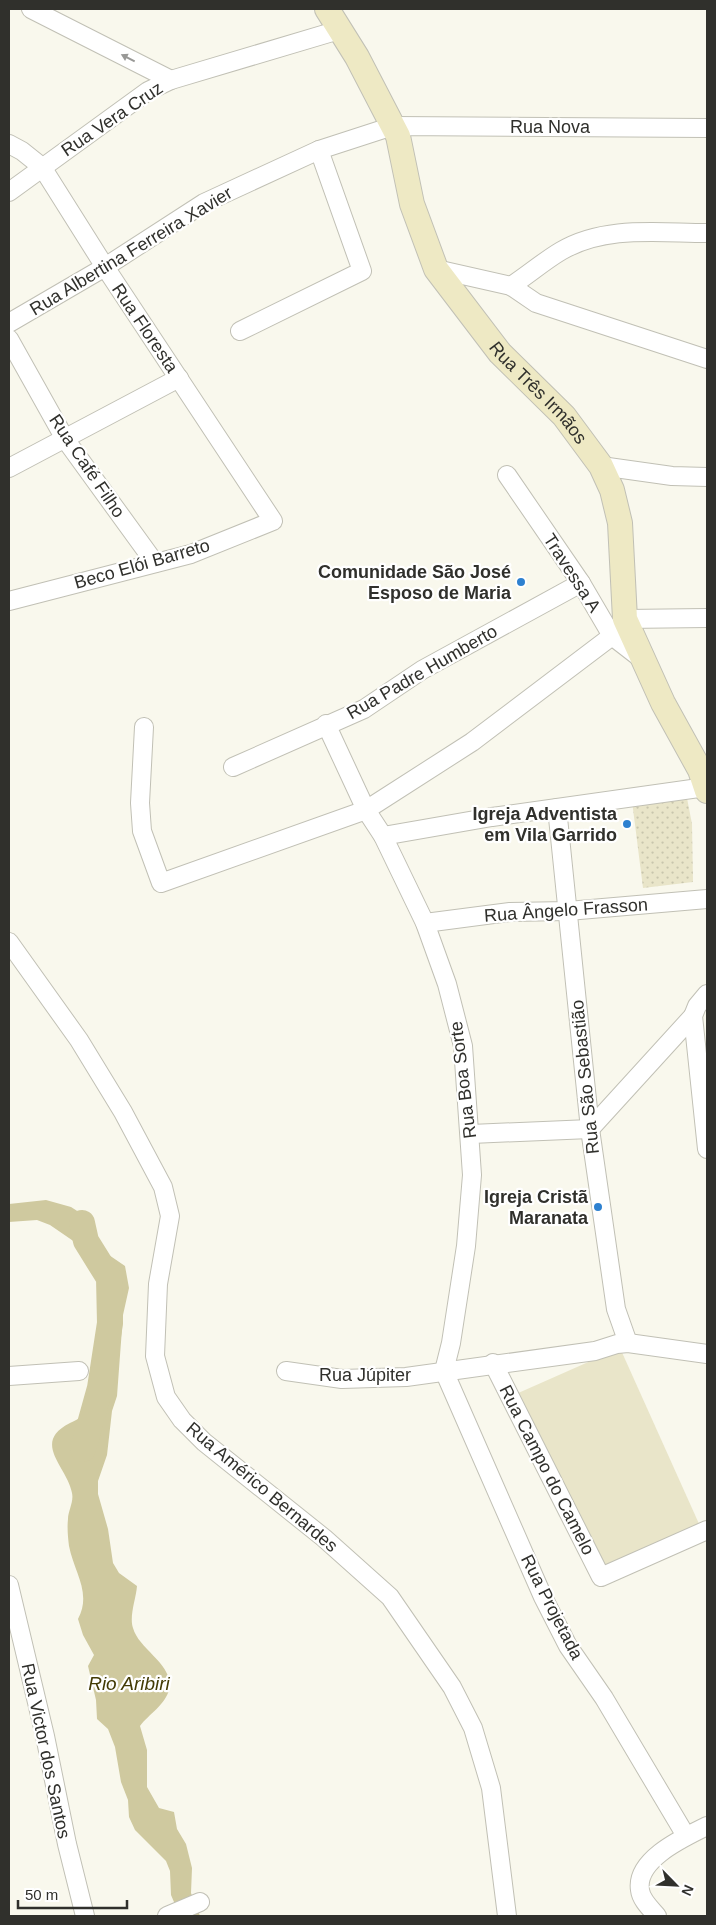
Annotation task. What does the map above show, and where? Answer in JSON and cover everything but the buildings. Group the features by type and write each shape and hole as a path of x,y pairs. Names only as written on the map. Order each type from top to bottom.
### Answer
{"street":[{"path":"31,9 171,80"},
{"name":"Rua Três Irmãos","path":"326,9 357,58 398,136 412,204 436,270 500,353 564,416 601,466 612,490 620,524 619,628 646,662 663,703 705,779"},
{"name":"Rua Vera Cruz","path":"9,192 148,91 171,80 339,30"},
{"name":"Rua Nova","path":"393,126 707,128"},
{"name":"Rua Albertina Ferreira Xavier","path":"9,324 105,267 204,203 319,150 393,126"},
{"name":"Rua Floresta","path":"9,144 22,151 42,167 105,267 273,521"},
{"path":"240,331 362,271 319,150"},
{"path":"511,286 562,251 584,240 622,232 707,233"},
{"path":"436,270 511,286 536,303 707,359"},
{"name":"Rua Café Filho","path":"9,339 65,439 155,563"},
{"path":"9,468 179,378"},
{"path":"601,466 672,476 707,477"},
{"name":"Travessa A","path":"507,475 581,583 619,628"},
{"name":"Beco Elói Barreto","path":"9,601 192,554 273,521"},
{"name":"Rua Padre Humberto","path":"233,767 364,708 422,670 581,583"},
{"path":"144,727 140,787 142,831 161,884 366,810 472,742 619,628 707,618"},
{"name":"Rua Boa Sorte","path":"326,724 366,810 383,836 425,923 447,984 463,1046 472,1175 466,1246 451,1343 444,1371"},
{"path":"383,836 557,808 705,779"},
{"name":"Rua São Sebastião","path":"557,808 590,1129 616,1309 628,1343"},
{"name":"Rua Ângelo Frasson","path":"425,923 510,912 568,911 707,899"},
{"name":"Rua Américo Bernardes","path":"9,942 79,1040 123,1112 163,1187 170,1216 158,1284 155,1356 166,1397 182,1420 204,1442 324,1538 390,1598 452,1688 472,1728 491,1788 507,1916"},
{"path":"470,1134 590,1129 693,1016 697,1006 707,994"},
{"path":"693,1016 707,1149"},
{"path":"628,1343 707,1354"},
{"name":"Rua Júpiter","path":"286,1371 342,1379 406,1377 493,1363 595,1351 628,1343"},
{"name":"Rua Campo do Camelo","path":"493,1363 601,1577 707,1530"},
{"path":"9,1376 79,1371"},
{"name":"Rua Projetada","path":"444,1371 543,1597 568,1646 604,1698 686,1836"},
{"name":"Rua Victor dos Santos","path":"9,1586 45,1736 66,1844 85,1916"},
{"path":"657,1916 643,1900 640,1890 641,1875 650,1862 686,1836 707,1826"},
{"path":"167,1916 200,1902"}],"shaded area":[{"path":"686,793 692,824 693,882 643,888 632,801"},
{"path":"620,1348 700,1526 606,1569 516,1394"}],"water":[{"name":"Rio Aribiri","path":"46,1200 71,1207 85,1216 90,1223 93,1236 106,1253 125,1266 129,1288 123,1315 117,1396 112,1411 107,1455 98,1481 98,1494 108,1529 113,1563 119,1573 137,1586 132,1613 133,1628 142,1643 162,1665 169,1681 169,1690 164,1700 140,1726 147,1750 147,1787 159,1808 174,1812 177,1829 186,1844 192,1868 191,1893 200,1916 180,1916 171,1895 170,1871 166,1861 135,1830 129,1817 128,1800 121,1782 115,1747 108,1729 97,1719 96,1700 88,1666 94,1655 83,1635 78,1619 82,1609 83,1591 71,1556 69,1543 68,1516 72,1493 52,1447 53,1439 59,1431 82,1417 94,1414 101,1405 106,1349 113,1328 115,1281 111,1271 101,1260 50,1225 37,1220 9,1222 9,1204"}],"waterway":[{"name":"Rio Aribiri","path":"82,1223 86,1241 109,1278 110,1323 100,1388 83,1449"}],"place":[{"name":"Comunidade São José Esposo de Maria","path":"521,582"},
{"name":"Igreja Adventista em Vila Garrido","path":"627,824"},
{"name":"Igreja Cristã Maranata","path":"598,1207"}]}
